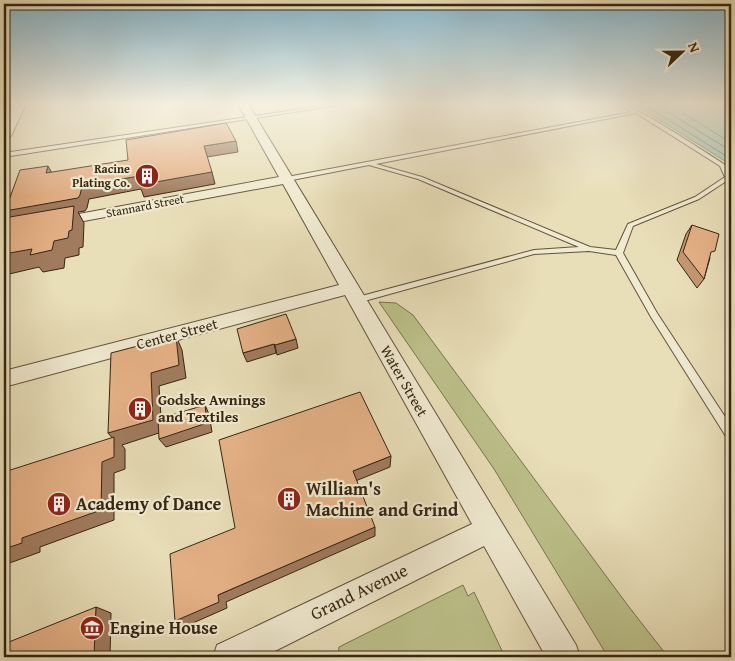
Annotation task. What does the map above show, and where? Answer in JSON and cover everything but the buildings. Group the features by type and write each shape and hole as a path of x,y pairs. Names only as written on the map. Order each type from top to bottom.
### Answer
{"street":[{"name":"Water Street","path":"261,135 564,657"},
{"name":"Stannard Street","path":"43,225 287,179"},
{"name":"Center Street","path":"4,379 353,294"},
{"name":"Grand Avenue","path":"229,657 490,529"}],"lane":[{"path":"4,155 113,135"},
{"path":"287,179 516,135"},
{"path":"619,253 630,225 697,198 728,178 722,165 674,135"},
{"path":"368,163 420,178 589,249"},
{"path":"353,294 534,252 589,249 619,253"},
{"path":"619,253 654,315 731,434"}],"shaded area":[{"path":"379,302 396,303 413,315 668,657 608,657 494,469"},
{"path":"463,585 468,596 474,592 505,657 338,657 339,647"}],"water":[{"path":"683,135 731,135 731,165"}],"place":[{"name":"Racine Plating Co.","path":"147,176"},
{"name":"Godske Awnings and Textiles","path":"140,409"},
{"name":"William's Machine and Grind","path":"289,499"},
{"name":"Academy of Dance","path":"59,504"},
{"name":"Engine House","path":"92,628"}]}
